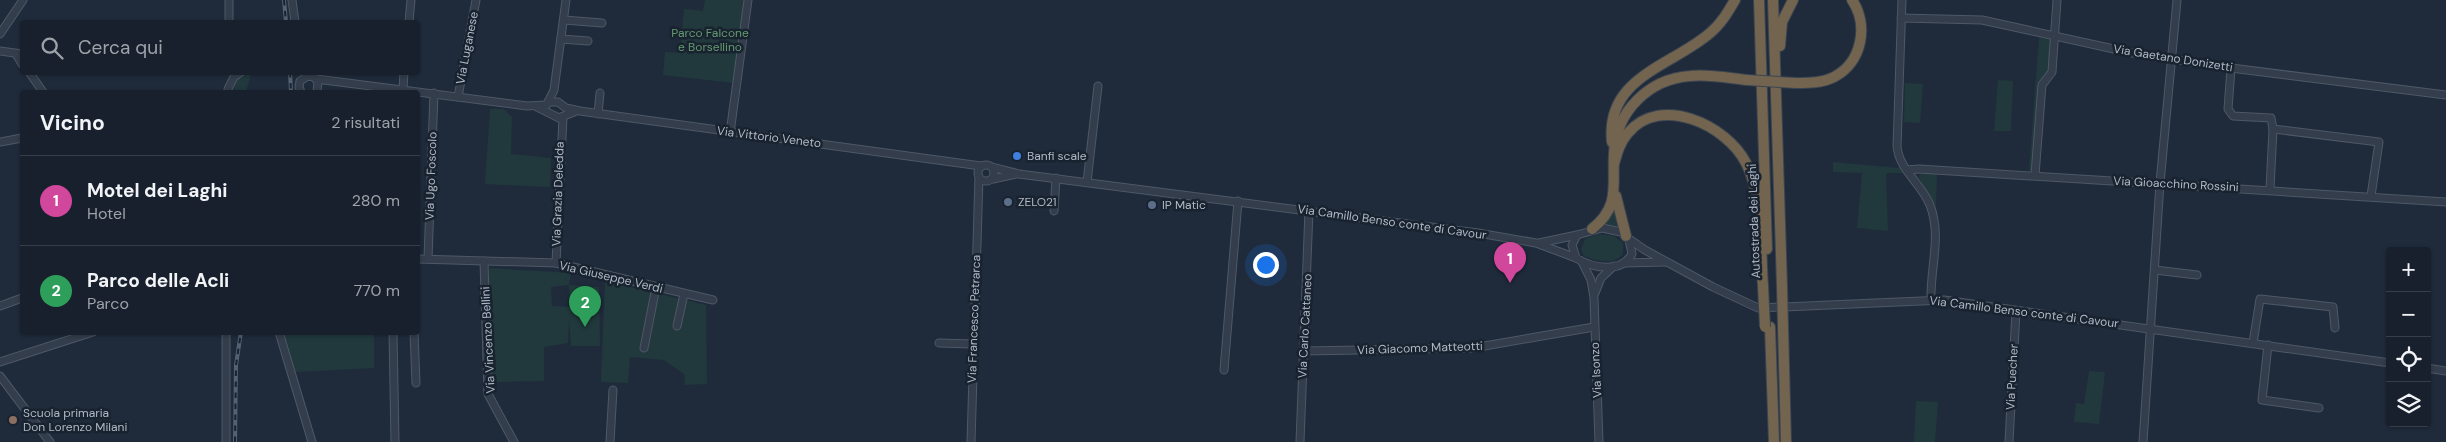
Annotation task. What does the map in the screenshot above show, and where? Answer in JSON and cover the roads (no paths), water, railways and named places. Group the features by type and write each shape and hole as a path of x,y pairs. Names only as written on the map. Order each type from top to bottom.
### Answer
{"highway":[{"path":"1614,152 1611,135 1614,112 1631,86 1657,65 1691,47 1709,34 1736,0"},
{"name":"Autostrada dei Laghi","path":"1759,0 1767,327 1773,442"},
{"name":"Autostrada dei Laghi","path":"1772,0 1786,442"},
{"path":"1780,237 1782,164 1780,48 1782,22 1793,0"},
{"path":"1592,229 1608,214 1614,186 1616,136 1625,115 1640,97 1660,83 1689,76 1796,83 1814,82 1835,76 1855,57 1861,38 1862,27 1859,11 1852,0"},
{"path":"1614,164 1620,146 1628,132 1641,122 1670,116 1684,117 1699,121 1719,131 1740,153 1753,180 1757,198 1766,286"},
{"path":"1614,186 1620,219 1628,237"}],"street":[{"path":"0,34 23,0"},
{"path":"229,0 229,20"},
{"path":"292,0 295,20"},
{"path":"409,20 411,0"},
{"name":"Via Luganese","path":"458,96 476,0"},
{"path":"548,106 554,94 566,0"},
{"path":"730,132 748,0"},
{"path":"1902,0 1897,146 1900,162 1925,195 1934,220 1936,235 1931,300"},
{"path":"2035,175 2042,85 2044,80 2051,75 2057,0"},
{"path":"2143,442 2160,184 2177,0"},
{"name":"Via Gaetano Donizetti","path":"1901,18 1982,20 2054,37 2172,59 2446,95"},
{"path":"564,20 602,23"},
{"path":"561,39 588,42"},
{"path":"0,51 19,54"},
{"path":"2231,68 2228,109 2233,116 2271,118 2273,129 2270,189"},
{"path":"31,75 42,90"},
{"path":"228,75 228,90"},
{"path":"228,90 237,75"},
{"path":"300,90 299,84 302,75"},
{"path":"305,75 316,79 411,90"},
{"path":"403,89 404,75"},
{"path":"316,79 318,90"},
{"path":"319,90 332,80"},
{"path":"1087,182 1098,86"},
{"path":"420,91 534,106 548,106 558,102"},
{"name":"Via Ugo Foscolo","path":"428,259 434,93"},
{"path":"598,114 600,93"},
{"path":"554,94 565,113 554,117"},
{"name":"Via Grazia Deledda","path":"548,106 560,126"},
{"name":"Via Vittorio Veneto","path":"565,113 576,110 981,166"},
{"name":"Via Grazia Deledda","path":"556,263 560,126 565,113"},
{"path":"2273,129 2379,142 2371,196"},
{"path":"0,142 20,138"},
{"name":"Via Vittorio Veneto","path":"962,164 978,175"},
{"path":"1019,174 983,181 978,175 981,166 989,165 1019,174 1238,201 1224,370"},
{"path":"991,180 995,175 992,167"},
{"name":"Via Gioacchino Rossini","path":"1907,170 1920,168 2160,184 2270,189 2446,202"},
{"name":"Via Francesco Petrarca","path":"971,442 979,197 978,175"},
{"path":"1054,211 1056,178"},
{"name":"Via Francesco Petrarca","path":"979,197 991,180"},
{"name":"Via Camillo Benso conte di Cavour","path":"1238,201 1536,243 1579,260"},
{"name":"Via Carlo Cattaneo","path":"1300,442 1309,210"},
{"path":"1592,229 1612,229 1628,237 1632,254 1624,263 1614,266 1598,266 1579,260 1572,245 1577,235 1592,229"},
{"name":"Via Camillo Benso conte di Cavour","path":"1536,243 1577,235"},
{"name":"Via Camillo Benso conte di Cavour","path":"1628,237 1667,262 1748,305 1758,308 1931,300 2152,328 2386,362"},
{"name":"Via Giuseppe Verdi","path":"420,259 556,263 713,300"},
{"name":"Via Isonzo","path":"1579,260 1591,280 1594,298 1599,442"},
{"name":"Via Vincenzo Bellini","path":"484,261 488,394 514,442"},
{"name":"Via Camillo Benso conte di Cavour","path":"1624,263 1667,262"},
{"name":"Via Isonzo","path":"1594,298 1601,278 1614,266"},
{"path":"2155,270 2198,276"},
{"path":"644,348 656,287"},
{"path":"677,326 684,294"},
{"path":"0,306 20,299"},
{"path":"2253,343 2260,299 2333,307 2335,328"},
{"name":"Via Puecher","path":"2009,442 2016,311"},
{"name":"Via Giacomo Matteotti","path":"1304,351 1473,348 1594,327"},
{"path":"0,362 85,335"},
{"path":"226,335 226,442"},
{"path":"280,335 312,442"},
{"path":"393,335 395,442"},
{"path":"414,335 416,384"},
{"path":"939,343 973,344"},
{"path":"2268,345 2262,400 2319,408"},
{"path":"2431,369 2446,371"},
{"path":"0,376 50,442"},
{"path":"610,442 613,390"}],"railway":[{"path":"284,0 286,20"},
{"path":"290,75 291,90"},
{"path":"235,442 236,365 241,335"}],"place":[{"name":"Banfi scale","path":"1017,156"},
{"name":"ZELO21","path":"1008,202"},
{"name":"IP Matic","path":"1152,205"},
{"name":"Motel dei Laghi","path":"1510,283"},
{"name":"Parco delle Acli","path":"585,327"},
{"name":"Scuola primaria Don Lorenzo Milani","path":"13,420"}],"park label":[{"name":"Parco Falcone e Borsellino","path":"710,40"}]}
